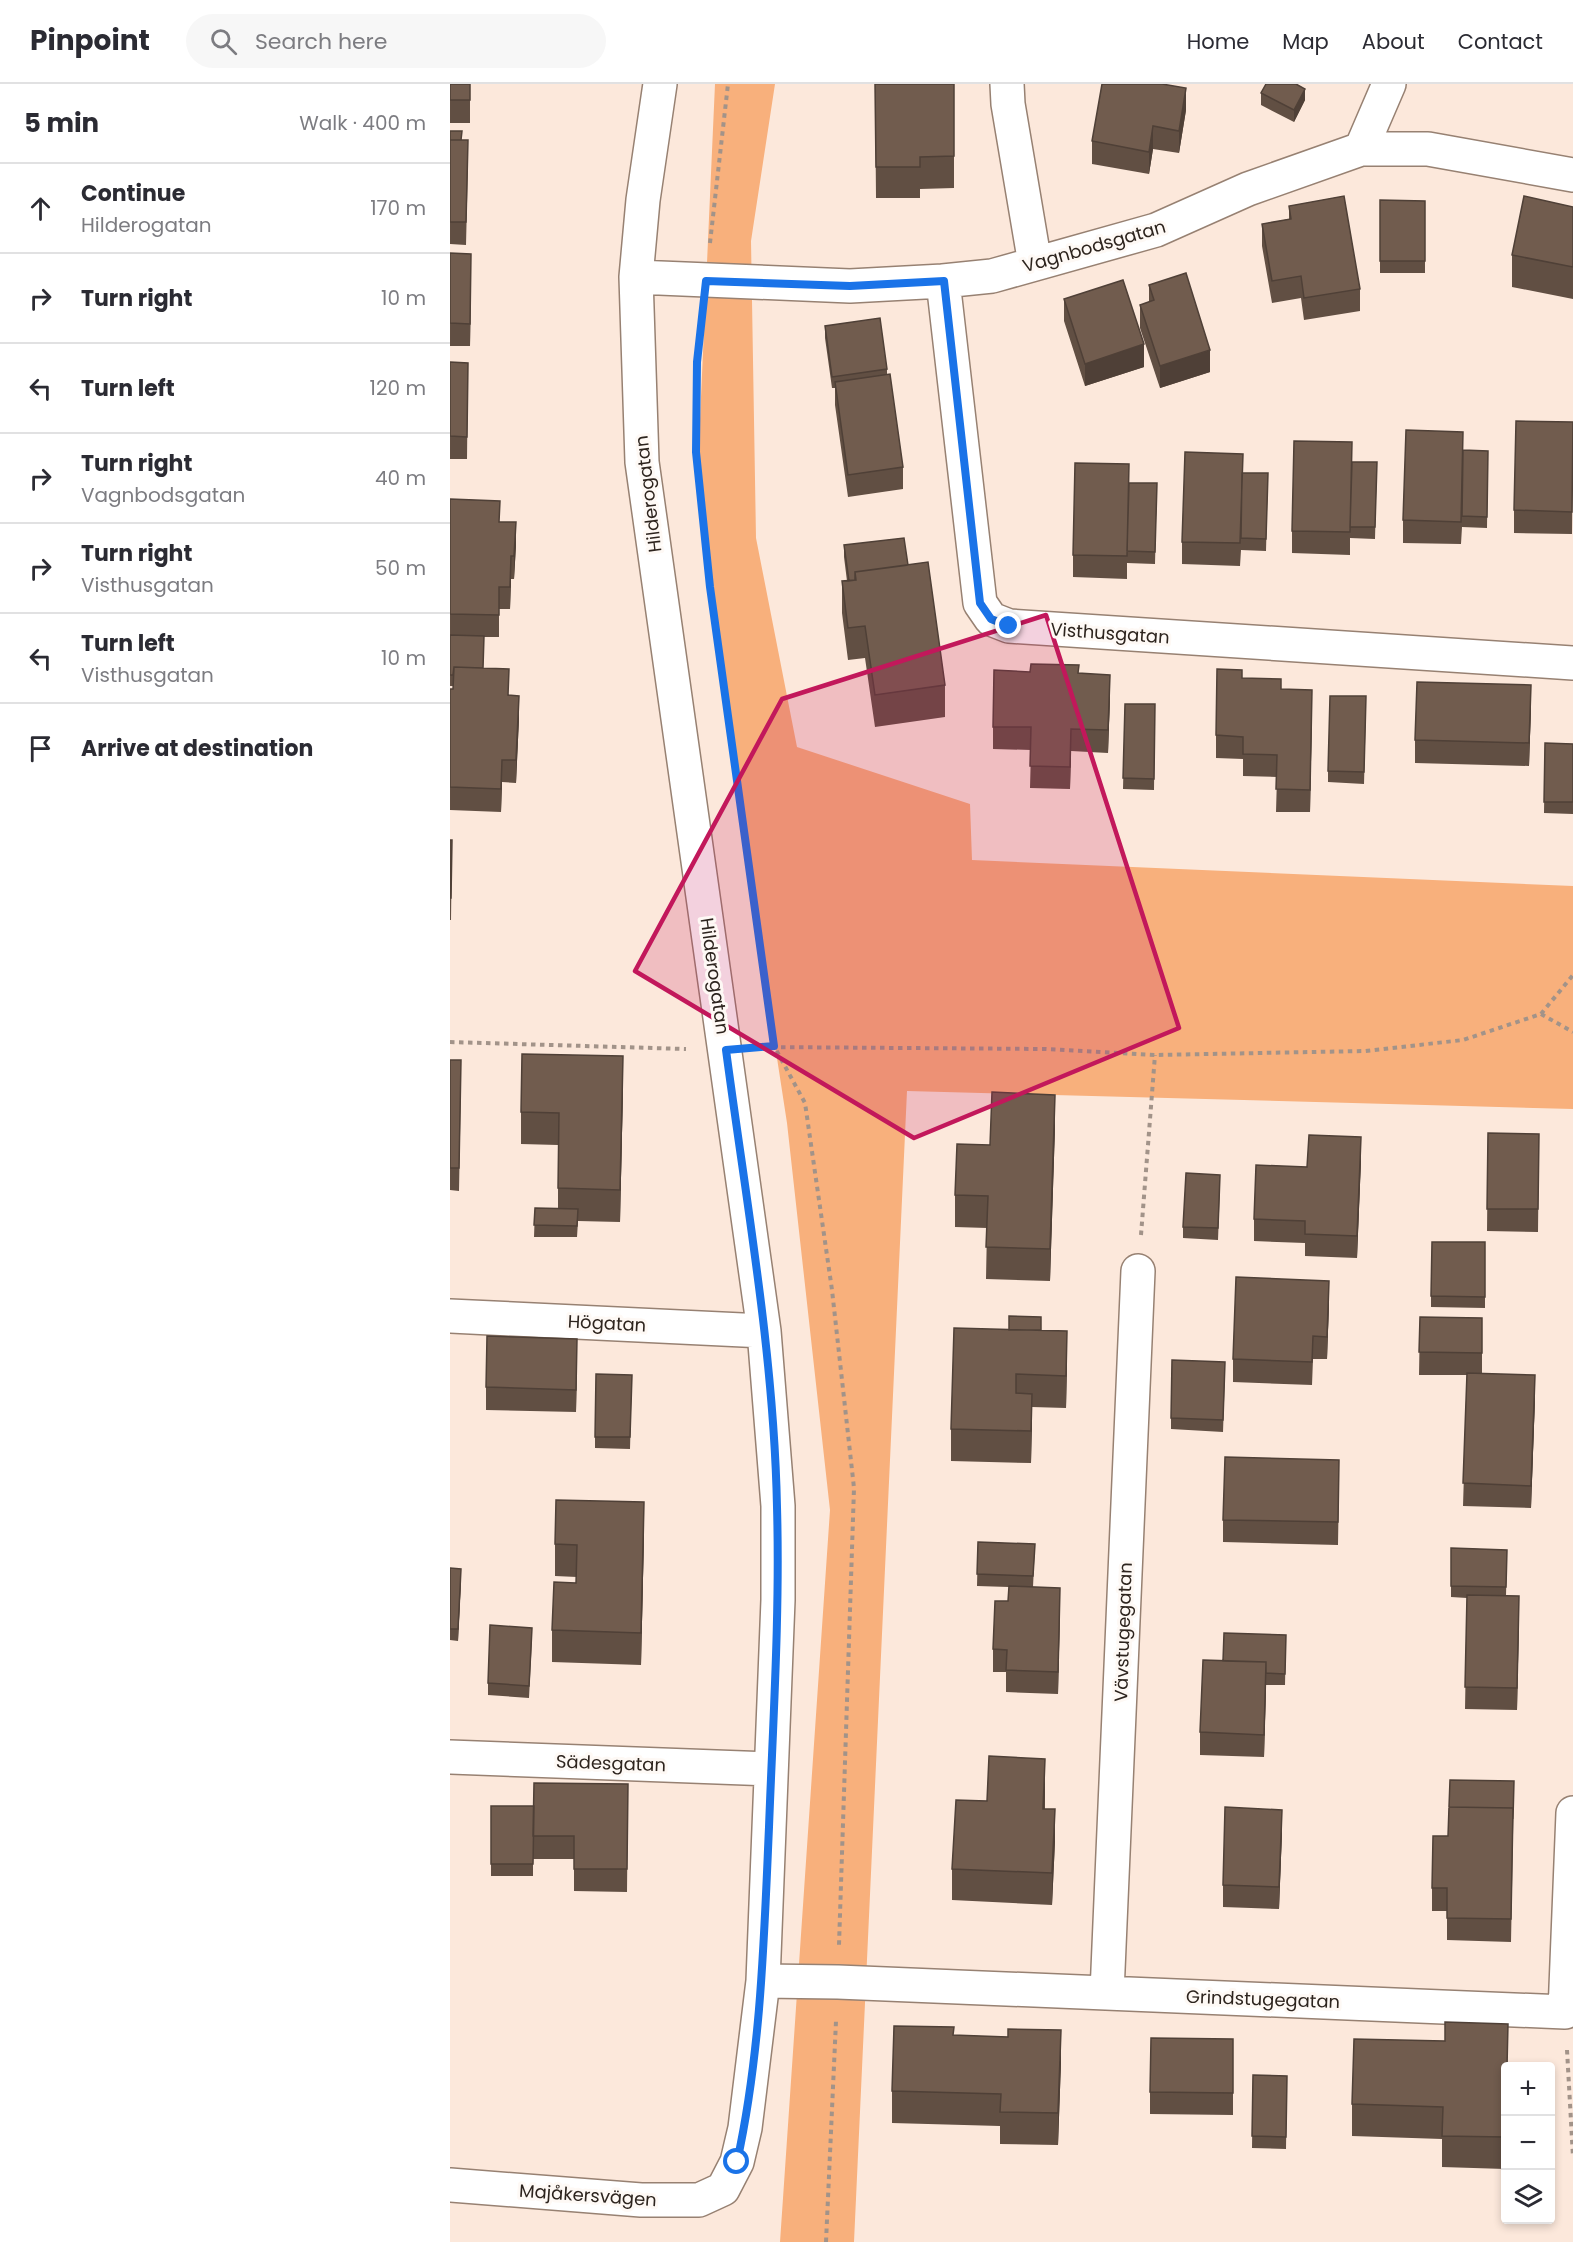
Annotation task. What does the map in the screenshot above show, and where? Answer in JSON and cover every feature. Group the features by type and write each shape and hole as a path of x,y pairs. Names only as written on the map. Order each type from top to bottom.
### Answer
{"street":[{"name":"Hilderogatan","path":"660,84 647,167 636,277 642,462 764,1330 777,1506 777,1600 763,1981 745,2128 737,2162 723,2189"},
{"path":"1008,84 1008,104 1035,264"},
{"path":"1361,149 1389,84"},
{"name":"Vagnbodsgatan","path":"636,277 850,286 992,276 1156,230 1248,189 1361,149 1428,149 1573,174"},
{"name":"Visthusgatan","path":"944,281 980,603 991,619 1009,626 1573,663"},
{"name":"Vävstugegatan","path":"1107,1993 1138,1271"},
{"name":"Högatan","path":"450,1316 764,1330"},
{"name":"Sädesgatan","path":"450,1756 771,1769"},
{"path":"1565,2012 1573,1813"},
{"name":"Grindstugegatan","path":"763,1981 838,1982 1565,2012"},
{"name":"Majåkersvägen","path":"450,2185 641,2200 699,2200 723,2189"}],"path":[{"path":"728,84 697,362 696,452 710,587 774,1046 805,1103 832,1290 854,1488 838,1982 826,2242"},
{"path":"450,1042 726,1050 774,1046 1046,1049 1155,1055 1365,1051 1463,1040 1540,1014 1573,975"},
{"path":"1540,1014 1573,1032"},
{"path":"1138,1271 1155,1055"},
{"path":"1565,2012 1573,2157"}],"highlighted area":[{"path":"1046,615 1179,1028 914,1138 635,971 782,699"}],"shaded area":[{"path":"715,84 775,84 751,241 756,538 797,747 970,804 972,860 1573,886 1573,1109 907,1091 854,2242 780,2242 830,1510 787,1123 727,733 698,464"}],"building":[{"path":"450,84 470,84 470,100 450,100"},
{"path":"875,84 954,84 954,156 920,157 920,167 876,167"},
{"path":"1102,84 1162,84 1186,88 1179,131 1153,126 1149,152 1092,141"},
{"path":"1266,84 1296,84 1305,89 1294,110 1261,93"},
{"path":"450,131 462,131 461,140 450,140"},
{"path":"450,140 468,140 466,222 450,222"},
{"path":"1344,196 1360,289 1304,298 1301,276 1272,281 1262,224 1291,219 1289,206"},
{"path":"1524,196 1573,207 1573,267 1512,255"},
{"path":"1380,200 1425,201 1425,261 1380,261"},
{"path":"450,253 471,254 470,324 450,323"},
{"path":"1186,273 1210,350 1160,366 1140,305 1154,300 1149,285"},
{"path":"1123,280 1144,344 1085,364 1064,299"},
{"path":"880,318 887,369 832,377 825,326"},
{"path":"450,362 468,363 467,437 450,436"},
{"path":"890,374 903,467 848,475 835,382"},
{"path":"1516,421 1573,422 1572,512 1514,510"},
{"path":"1406,430 1463,432 1461,522 1403,520"},
{"path":"1294,441 1352,442 1350,532 1292,531"},
{"path":"1463,450 1488,451 1487,517 1462,516"},
{"path":"1185,452 1243,454 1240,543 1182,542"},
{"path":"1352,462 1377,462 1375,527 1350,527"},
{"path":"1075,463 1129,464 1127,556 1073,555"},
{"path":"1242,473 1268,473 1266,539 1241,538"},
{"path":"1129,483 1157,483 1155,552 1127,551"},
{"path":"450,499 500,501 499,522 516,522 514,556 511,556 510,587 499,587 499,615 450,614"},
{"path":"904,538 908,565 855,572 855,580 849,581 844,545"},
{"path":"928,562 945,685 875,695 865,626 848,628 842,581 856,580 855,572"},
{"path":"450,635 484,636 483,668 454,667 453,675 450,675"},
{"path":"1031,664 1079,665 1078,673 1110,675 1108,730 1071,729 1070,767 1030,766 1031,727 993,727 994,670 1030,672"},
{"path":"454,667 509,669 508,695 519,696 516,760 502,760 501,789 450,787 450,689 453,689"},
{"path":"1217,669 1242,670 1242,678 1281,679 1281,689 1312,690 1310,790 1276,789 1277,755 1243,754 1243,737 1216,735"},
{"path":"1417,682 1531,685 1529,743 1415,740"},
{"path":"1330,696 1366,696 1364,772 1328,771"},
{"path":"1125,704 1155,704 1154,779 1123,778"},
{"path":"1545,743 1573,744 1573,802 1544,802"},
{"path":"450,840 452,840 451,898 450,898"},
{"path":"522,1054 623,1056 620,1190 558,1188 559,1113 521,1112"},
{"path":"450,1060 461,1060 459,1168 450,1168"},
{"path":"992,1092 1055,1095 1050,1249 986,1247 988,1196 955,1195 957,1144 990,1145"},
{"path":"1488,1133 1539,1134 1538,1209 1487,1209"},
{"path":"1309,1135 1361,1137 1357,1236 1305,1234 1305,1221 1254,1219 1256,1165 1307,1167"},
{"path":"1186,1173 1220,1175 1218,1228 1183,1227"},
{"path":"535,1208 578,1209 577,1226 534,1225"},
{"path":"1432,1242 1485,1242 1485,1297 1431,1296"},
{"path":"1236,1277 1329,1281 1327,1337 1313,1336 1312,1362 1233,1359"},
{"path":"1009,1316 1041,1317 1041,1330 1009,1330"},
{"path":"1420,1317 1482,1318 1482,1353 1419,1352"},
{"path":"954,1328 1067,1331 1066,1376 1016,1374 1016,1393 1032,1394 1031,1431 951,1429"},
{"path":"487,1336 577,1339 576,1390 486,1387"},
{"path":"1172,1360 1225,1362 1223,1420 1171,1418"},
{"path":"1467,1373 1535,1375 1531,1486 1463,1483"},
{"path":"596,1374 632,1375 630,1437 595,1437"},
{"path":"1225,1457 1339,1460 1338,1522 1223,1520"},
{"path":"556,1500 644,1502 641,1633 552,1630 554,1582 576,1583 577,1545 555,1544"},
{"path":"978,1542 1035,1544 1033,1576 977,1574"},
{"path":"1451,1548 1507,1550 1506,1587 1451,1586"},
{"path":"450,1568 461,1569 458,1629 450,1629"},
{"path":"1009,1586 1060,1588 1058,1672 1006,1670 1007,1650 993,1649 995,1601 1008,1601"},
{"path":"1467,1595 1519,1596 1517,1688 1465,1687"},
{"path":"490,1625 532,1628 529,1686 488,1683"},
{"path":"1224,1633 1286,1635 1285,1674 1266,1673 1266,1662 1223,1661"},
{"path":"1203,1660 1266,1662 1264,1735 1200,1732"},
{"path":"989,1756 1045,1759 1043,1809 1055,1809 1052,1873 952,1869 956,1800 987,1801"},
{"path":"1450,1780 1514,1781 1513,1819 1513,1808 1449,1807"},
{"path":"534,1783 628,1784 627,1869 574,1869 574,1836 533,1836"},
{"path":"491,1806 534,1806 533,1864 491,1864"},
{"path":"1225,1807 1282,1810 1279,1887 1223,1885"},
{"path":"1449,1807 1513,1808 1511,1919 1447,1918 1447,1888 1432,1888 1433,1836 1448,1836"},
{"path":"1445,2022 1508,2024 1507,2062 1501,2062 1501,2137 1442,2136 1443,2107 1352,2104 1354,2039 1445,2041"},
{"path":"894,2026 954,2027 953,2035 1008,2037 1008,2029 1061,2030 1058,2113 1000,2112 1001,2094 892,2091"},
{"path":"1151,2038 1233,2039 1233,2093 1150,2092"},
{"path":"1253,2075 1287,2076 1286,2137 1252,2136"}],"route":[{"path":"737,2162 745,2128 763,1981 777,1600 777,1506 764,1330 726,1050 774,1046 763,952 710,587 696,452 697,362 706,281 850,286 944,281 980,603 991,619 1009,626"}]}
